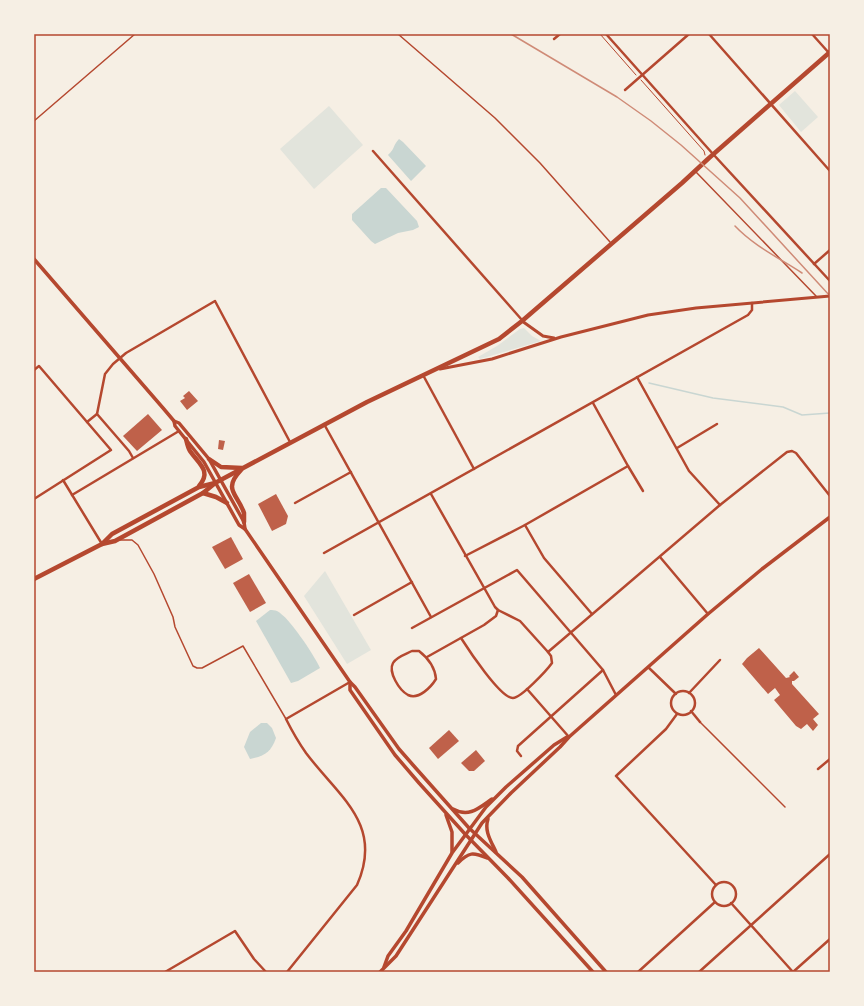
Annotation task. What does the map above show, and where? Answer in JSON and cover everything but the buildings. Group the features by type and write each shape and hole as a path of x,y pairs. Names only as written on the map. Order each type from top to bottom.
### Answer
{"highway":[{"path":"102,544 112,534 199,487 221,480 324,424 422,374 474,352 499,339 612,244 830,53"},
{"path":"186,439 189,450 205,473 204,479 199,487"},
{"path":"209,460 221,467 243,468"},
{"path":"243,468 235,478 232,484 232,490 244,513 244,522"},
{"path":"34,580 102,544 115,541 203,493 216,482"},
{"path":"203,493 216,497 227,503"}],"main road":[{"path":"34,258 174,421 179,423 209,460 244,522 245,529"},
{"path":"174,421 175,426 204,462 239,525 245,529 350,682 399,749 469,828 522,877 606,972"},
{"path":"380,972 396,956 475,834 492,813 569,737 708,614 762,569 830,517"},
{"path":"350,682 350,690 391,749 416,780 445,813 508,878 593,972"},
{"path":"449,806 462,812 472,812 500,792 554,745 569,737"},
{"path":"383,968 388,956 406,931 452,853 469,828 500,792"},
{"path":"445,813 452,834 452,853"},
{"path":"492,813 487,822 487,830 498,855"},
{"path":"453,868 464,857 470,854 477,854 490,859"}],"street":[{"path":"554,39 560,34"},
{"path":"606,34 713,154 830,281"},
{"path":"625,90 689,34"},
{"path":"709,34 830,172"},
{"path":"812,34 830,53"},
{"path":"373,151 522,321 543,336 552,338 562,337"},
{"path":"814,264 830,250"},
{"path":"432,370 492,359 562,337 648,315 696,308 830,296"},
{"path":"87,422 97,414 105,374 109,367 119,358 215,301 290,442"},
{"path":"324,553 748,315 752,310 752,303"},
{"path":"34,370 39,366 111,450 34,499"},
{"path":"422,374 474,469"},
{"path":"637,378 689,471 720,505"},
{"path":"593,403 643,491"},
{"path":"97,414 129,451 133,458"},
{"path":"324,424 431,618"},
{"path":"677,448 717,424"},
{"path":"72,495 179,431"},
{"path":"548,652 720,505 787,452 792,451 796,453 830,496"},
{"path":"465,556 525,525 628,466"},
{"path":"295,503 351,472"},
{"path":"63,480 102,544"},
{"path":"431,494 495,607 520,621 548,652 551,656 552,663 545,672 517,697 507,697 470,653 461,638"},
{"path":"525,525 544,558 592,614"},
{"path":"660,557 708,614"},
{"path":"412,628 517,570 572,632 603,670 616,695"},
{"path":"354,615 412,582"},
{"path":"427,657 484,625 494,618 498,610"},
{"path":"412,651 420,651 427,657 434,669 436,679 431,687 425,692 413,696 408,695 392,673 391,667 394,661 412,651"},
{"path":"689,693 720,660"},
{"path":"648,667 676,694"},
{"path":"521,756 518,751 518,746 603,670"},
{"path":"286,972 357,886 366,855 363,833 354,813 346,800 307,754 286,719 350,682"},
{"path":"527,688 569,737"},
{"path":"683,692 689,693 693,697 694,703 691,711 685,715 677,714 673,710 671,704 672,698 676,694 683,692"},
{"path":"691,711 700,722"},
{"path":"677,714 666,729 616,776 716,885"},
{"path":"818,769 830,759"},
{"path":"699,972 830,854"},
{"path":"723,882 732,886 735,893 734,900 731,903 724,906 715,902 712,892 716,885 723,882"},
{"path":"638,972 715,902"},
{"path":"731,903 793,972 830,939"},
{"path":"165,972 235,931 254,959 266,972"}],"lane":[{"path":"34,121 135,34"},
{"path":"398,34 495,118 540,163 612,244"},
{"path":"695,171 817,298"},
{"path":"115,541 128,539 135,542 154,574 174,617 175,627 193,666 202,668 243,646 286,719"},
{"path":"700,722 785,807"}],"path":[{"path":"600,34 704,151 705,154"}],"shaded area":[{"path":"795,91 818,117 801,132 779,105"},
{"path":"329,106 363,145 314,189 280,149"},
{"path":"399,139 426,166 411,181 388,155"},
{"path":"381,188 386,188 417,221 419,227 413,230 398,233 375,244 352,220 352,214"},
{"path":"524,328 532,336 541,341 480,359 478,357 497,346 520,329"},
{"path":"325,571 371,650 347,664 304,596"},
{"path":"270,610 277,611 288,621 307,646 320,668 298,681 291,683 256,621"},
{"path":"261,723 267,723 272,728 276,738 272,747 267,753 250,759 244,747 250,732"}],"waterway":[{"path":"649,383 713,398 783,407 802,415 830,413"}],"railway":[{"path":"511,34 617,97 681,145 740,198 830,296"},
{"path":"735,226 758,246 802,273"}]}
